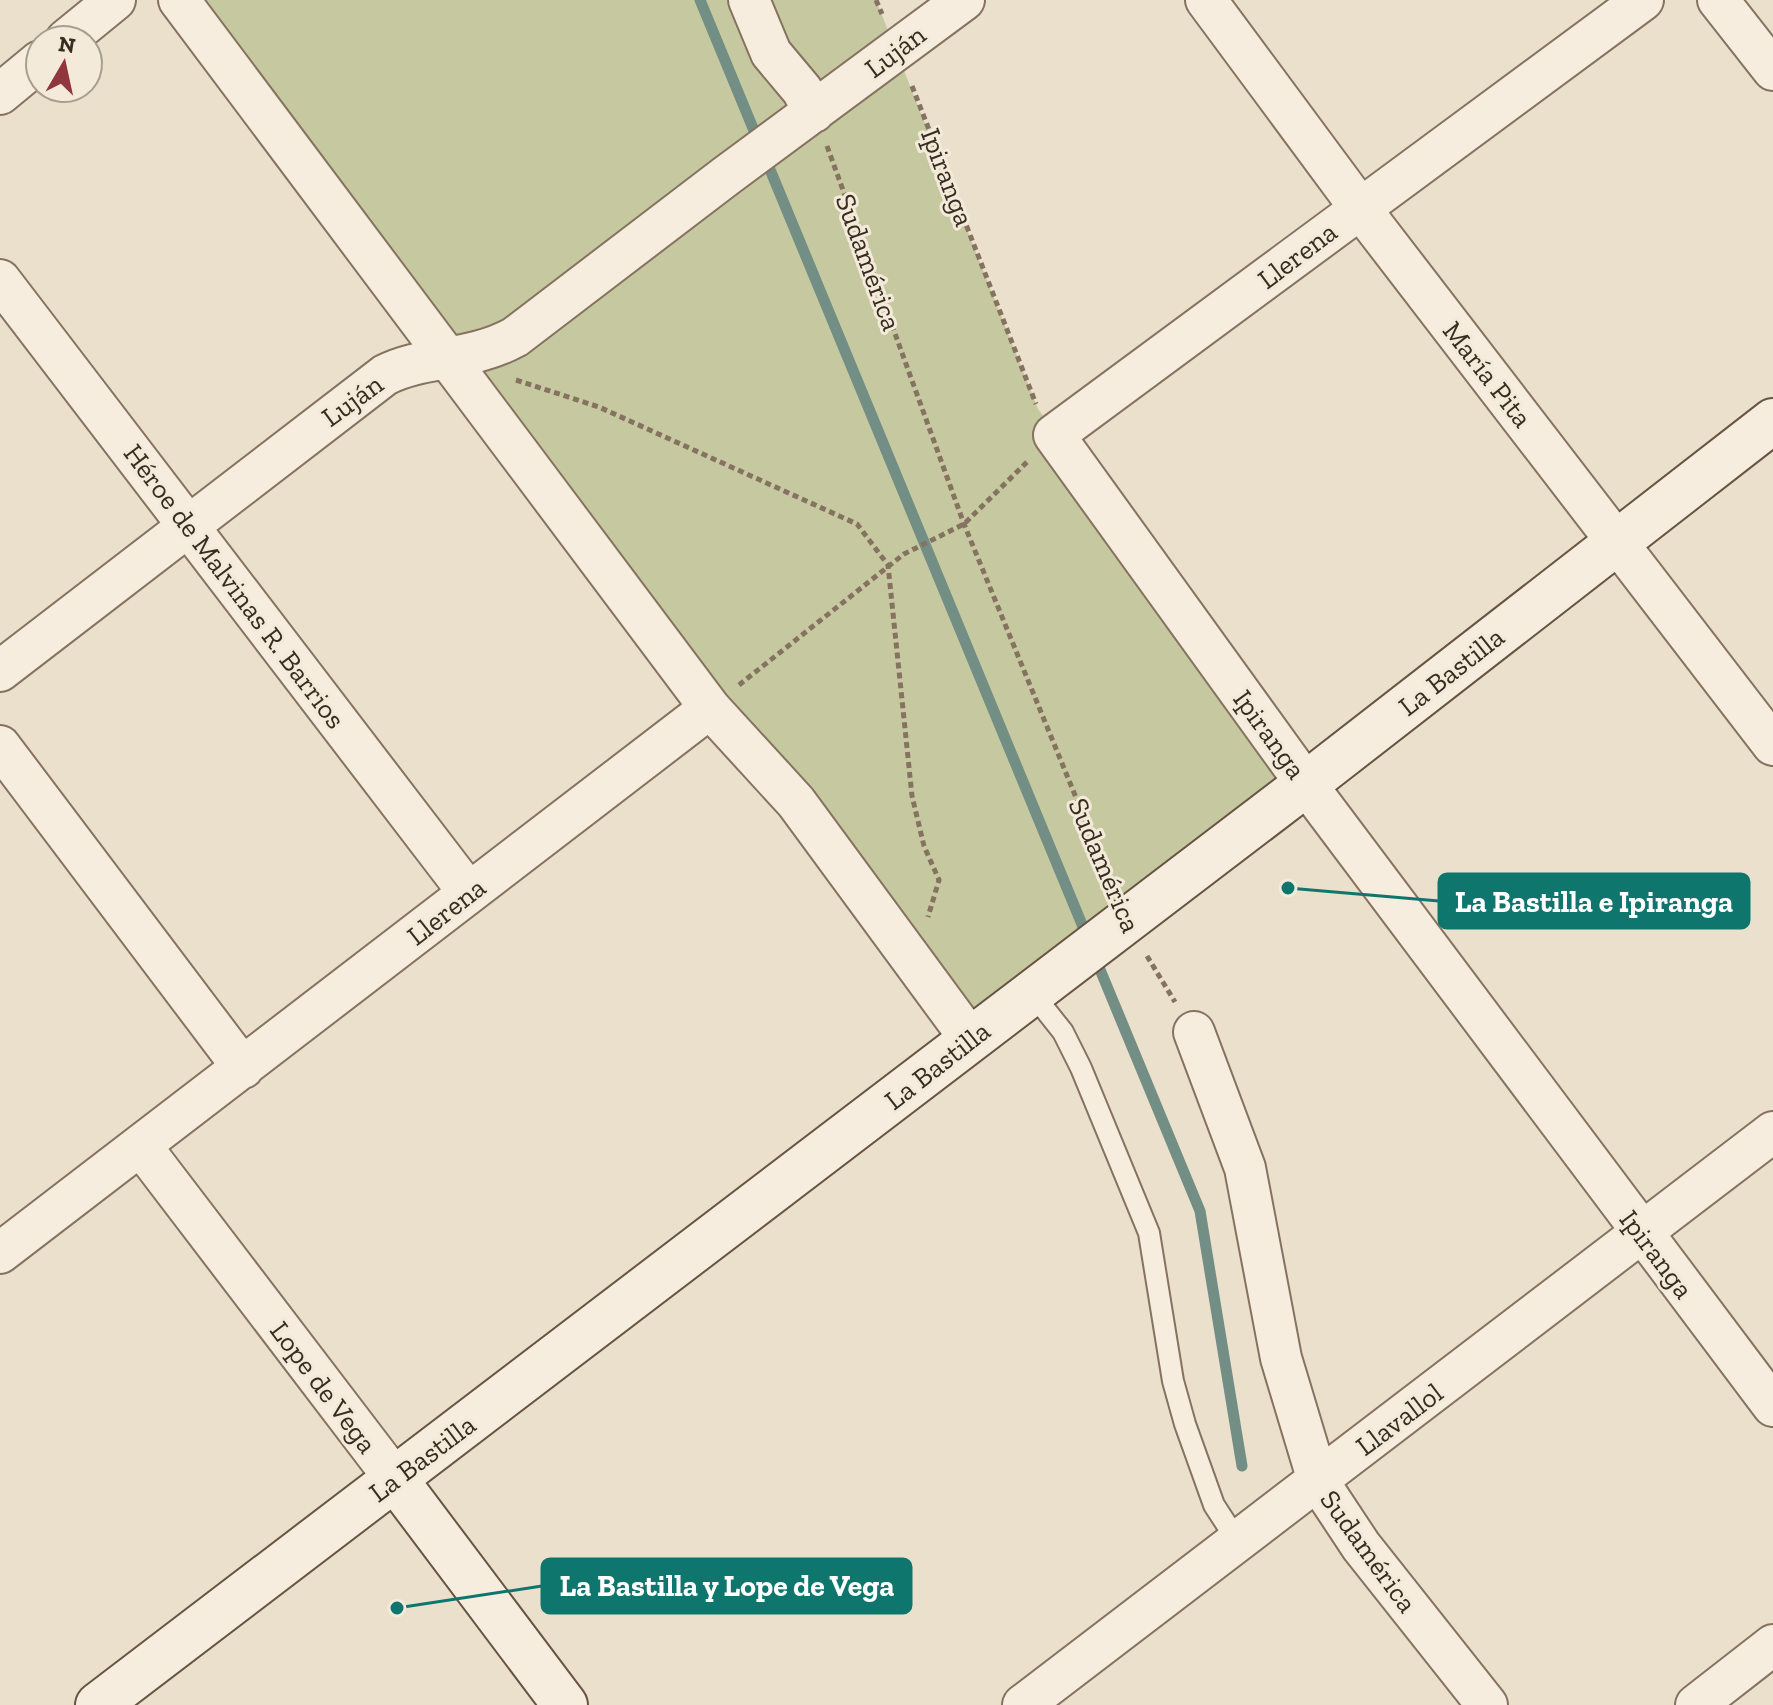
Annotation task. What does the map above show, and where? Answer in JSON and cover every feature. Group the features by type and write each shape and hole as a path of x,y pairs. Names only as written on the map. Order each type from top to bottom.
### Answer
{"street":[{"path":"86,24 115,0"},
{"path":"179,0 710,708 796,802 971,1040"},
{"path":"749,0 771,53 802,90 801,122"},
{"name":"Luján","path":"0,671 188,523 385,375 399,368 495,349 515,337 964,0"},
{"name":"María Pita","path":"1206,0 1360,208 1773,745"},
{"name":"Llerena","path":"1054,435 1643,0"},
{"path":"1718,0 1773,70"},
{"path":"0,94 24,74"},
{"name":"Héroe de Malvinas R. Barrios","path":"0,280 469,893"},
{"name":"La Bastilla","path":"98,1705 1306,784 1773,421"},
{"name":"Ipiranga","path":"1054,435 1306,784 1773,1406"},
{"name":"Llerena","path":"5,1238 141,1146 710,708"},
{"path":"0,746 243,1068"},
{"name":"Sudamérica","path":"1194,1032 1245,1168 1281,1358 1318,1481 1361,1546 1487,1705"},
{"name":"Llavallol","path":"1023,1705 1773,1132"},
{"name":"Lope de Vega","path":"141,1146 565,1705"},
{"path":"1696,1705 1773,1645"}],"lane":[{"path":"1032,993 1063,1032 1081,1068 1149,1233 1173,1381 1185,1424 1214,1505 1238,1542"}],"path":[{"name":"Ipiranga","path":"876,0 1023,374 1054,435"},
{"name":"Sudamérica","path":"801,122 964,524 1119,926 1194,1032"},
{"path":"450,360 599,407 857,524 888,565 912,796 924,846 939,880 914,964"},
{"path":"710,708 888,565 964,524 1054,435"}],"green space":[{"path":"179,0 876,0 1038,409 1306,784 971,1040"}],"waterway":[{"path":"700,0 1088,939"},
{"path":"1094,955 1200,1211 1242,1466"}],"place":[{"name":"La Bastilla e Ipiranga","path":"1288,888"},
{"name":"La Bastilla y Lope de Vega","path":"397,1608"}]}
